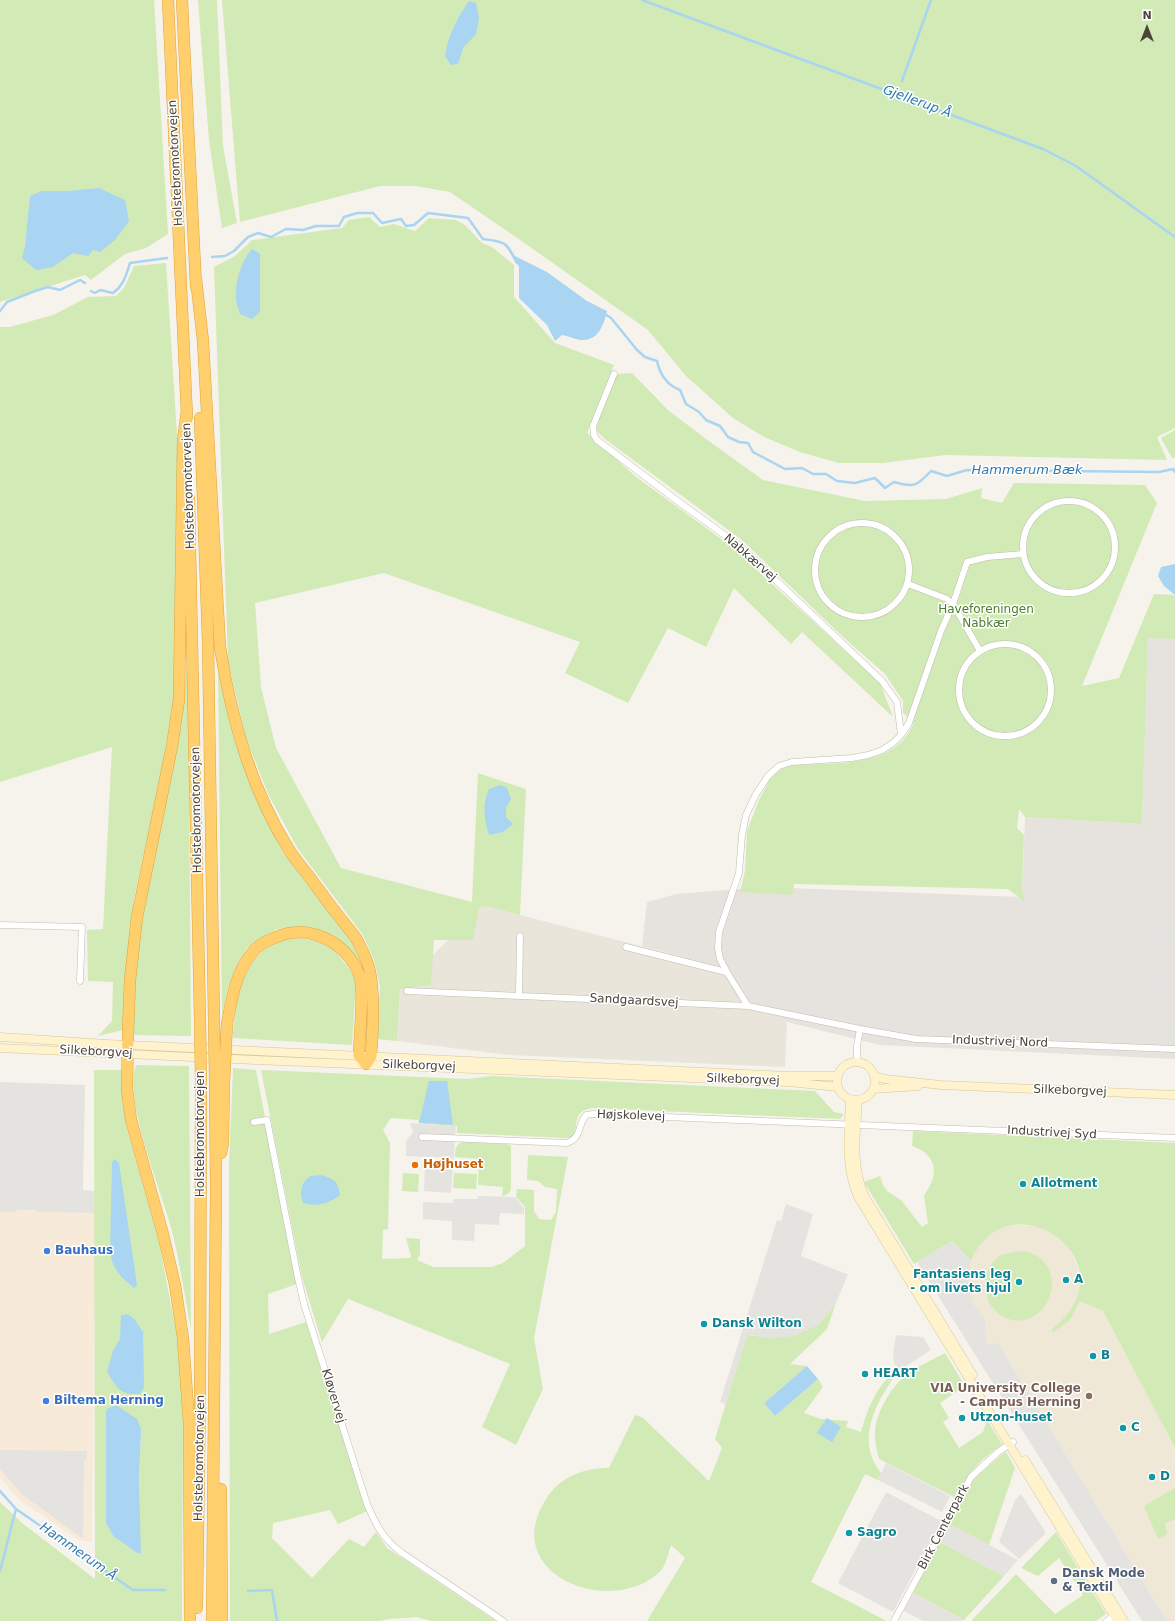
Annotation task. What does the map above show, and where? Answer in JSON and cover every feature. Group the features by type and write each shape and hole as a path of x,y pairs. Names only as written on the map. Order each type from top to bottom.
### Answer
{"highway":[{"name":"Holstebromotorvejen","path":"168,0 187,410 193,614 201,1083 200,1385 197,1621"},
{"name":"Holstebromotorvejen","path":"182,0 196,280 207,634 214,1022 220,1083 223,1143 216,1190 212,1621"},
{"path":"196,280 203,341 220,647 226,687 238,735 256,784 270,816 288,849 356,938 370,971 372,989 368,1060 359,1055 361,980 359,973 349,957 336,944 318,935 301,932 281,935 266,942 253,951 241,970 233,988 220,1083"},
{"path":"187,410 183,440 179,698 172,746 137,917 130,980 127,1089 131,1120 163,1234 175,1285 182,1338 189,1424 190,1621"},
{"path":"215,1389 220,1432 222,1621"}],"main road":[{"name":"Silkeborgvej","path":"0,1037 128,1049 788,1082 838,1087"},
{"name":"Silkeborgvej","path":"0,1048 128,1049 359,1055"},
{"name":"Silkeborgvej","path":"368,1060 788,1076 838,1076"},
{"path":"857,1063 867,1066 874,1076 875,1084 868,1096 854,1100 841,1093 838,1087 838,1076 844,1067 849,1064 857,1063"},
{"name":"Silkeborgvej","path":"874,1076 885,1079 941,1085 1175,1095"},
{"name":"Silkeborgvej","path":"873,1089 941,1085"},
{"path":"854,1100 853,1124 855,1163 858,1180 864,1195 1114,1618 1124,1621"}],"street":[{"name":"Nabkærvej","path":"614,374 593,426 594,435 597,440 682,505 741,547 882,680 896,702 901,735"},
{"path":"1073,501 1088,505 1102,514 1111,527 1116,543 1114,559 1108,573 1096,585 1082,592 1066,593 1050,589 1037,580 1027,567 1023,554 1024,536 1031,521 1042,510 1057,503 1073,501"},
{"path":"852,523 874,524 884,528 898,538 906,552 910,568 908,584 900,599 888,610 872,617 856,617 840,612 827,602 818,588 814,572 816,556 824,541 836,530 852,523"},
{"path":"748,1006 726,972 720,959 718,948 719,932 739,873 742,835 746,815 756,794 768,776 779,766 792,762 846,759 868,755 882,750 893,743 901,735 909,723 967,562 987,557 1023,554"},
{"path":"908,584 947,599 953,604 980,651"},
{"path":"1007,644 1020,646 1033,653 1043,662 1049,675 1052,688 1048,709 1036,726 1024,733 1011,737 997,736 984,732 972,724 964,712 959,699 959,686 962,672 970,660 980,651 993,646 1007,644"},
{"path":"0,925 82,927 80,981"},
{"path":"519,995 520,936"},
{"path":"626,947 726,972"},
{"name":"Sandgaardsvej","path":"406,991 748,1006 860,1029"},
{"path":"857,1063 857,1046 860,1029"},
{"name":"Industrivej Nord","path":"860,1029 916,1039 1175,1050"},
{"name":"Højskolevej","path":"422,1137 566,1143 575,1140 579,1132 581,1122 586,1115 592,1114 853,1124"},
{"name":"Kløvervej","path":"254,1122 267,1120 304,1304 367,1504 376,1525 389,1543 402,1553 503,1621"},
{"name":"Industrivej Syd","path":"853,1124 1175,1138"},
{"name":"Birk Centerpark","path":"894,1621 970,1477 998,1452 1011,1443"}],"shaded area":[{"path":"1148,637 1175,639 1175,1059 880,1045 787,1022 736,998 717,966 642,946 647,902 677,894 763,887 1022,897 1025,817 1142,824"},
{"path":"485,906 718,966 736,998 787,1022 785,1067 509,1055 397,1041 400,989 479,908"},
{"path":"1146,921 1175,922 1175,941 1145,940"},
{"path":"1145,970 1165,971 1164,1000 1158,1000 1157,1028 1163,1029 1164,1024 1175,1024 1175,1037 1143,1036"},
{"path":"0,1082 85,1085 83,1190 94,1191 94,1213 36,1212 36,1210 0,1212"},
{"path":"0,1087 81,1194 96,1195 92,1542 79,1540 19,1500 0,1477"},
{"path":"410,1123 456,1126 451,1193 424,1191 425,1166 451,1167 452,1158 406,1156 406,1141 413,1132"},
{"path":"478,1196 515,1197 524,1208 524,1214 500,1213 499,1225 475,1224 474,1241 452,1240 452,1221 423,1219 423,1202 453,1203 453,1199 477,1199"},
{"path":"786,1204 813,1214 801,1256 848,1274 836,1303 818,1325 795,1336 774,1338 747,1335 726,1404 720,1402 777,1220 781,1221"},
{"name":"VIA University College - Campus Herning","path":"1016,1225 1035,1226 1045,1229 1055,1234 1068,1246 1077,1264 1080,1278 1080,1301 1103,1311 1175,1448 1175,1621 1167,1621 998,1343 987,1344 985,1320 973,1303 970,1293 968,1282 971,1261 980,1243 993,1232 1003,1227"},
{"path":"952,1241 971,1261 968,1282 970,1293 973,1303 985,1320 987,1344 998,1343 1167,1621 1142,1621 917,1262"},
{"path":"896,1335 923,1337 931,1350 898,1371 894,1362 893,1353"},
{"path":"0,1450 87,1451 87,1457 84,1462 82,1538 23,1495 0,1469"},
{"path":"886,1463 950,1496 942,1512 878,1480"},
{"path":"886,1492 941,1521 893,1612 838,1583"},
{"path":"1021,1494 1046,1533 1019,1559 999,1542 1015,1500"},
{"path":"950,1525 1018,1560 1004,1576 940,1542"},
{"path":"913,1593 964,1620 923,1621 904,1611"}],"green space":[{"path":"0,0 154,0 168,234 146,248 125,254 91,280 85,275 0,302"},
{"path":"198,0 217,0 223,146 237,223 222,228 209,140"},
{"path":"222,0 1175,0 1175,428 1157,437 1167,460 945,455 883,463 839,463 800,452 764,437 733,418 686,376 648,330 450,192 416,186 380,186 240,222"},
{"path":"369,217 380,227 394,224 415,231 429,218 456,220 465,225 482,243 492,247 514,265 514,297 555,343 614,365 587,433 635,476 728,544 880,683 893,717 802,632 791,644 734,588 706,647 668,628 628,703 565,673 580,642 384,573 255,603 261,687 276,748 341,868 472,902 478,773 526,789 520,915 485,906 479,908 473,940 434,940 431,985 400,989 397,1041 376,1039 380,987 374,960 363,935 298,849 268,794 245,735 228,660 214,267 235,256 252,240 342,228 349,220"},
{"path":"166,263 177,434 177,583 173,700 163,763 134,899 129,935 123,1030 98,1036 112,1021 113,982 88,981 87,930 103,929 112,747 0,782 0,327 10,327 53,315 88,297 116,296 124,288 134,266"},
{"name":"Haveforeningen Nabkær","path":"632,373 668,410 763,480 865,501 946,499 982,488 981,498 1002,503 1014,483 1145,485 1157,503 1082,686 1119,678 1154,594 1175,595 1175,639 1148,638 1142,824 1025,817 1019,809 1017,828 1024,835 1022,889 1025,902 1008,889 794,884 792,895 740,892 745,871 747,831 759,800 770,779 781,769 792,765 852,762 881,755 894,748 904,739 914,723 903,713 903,701 885,674 842,636 742,540 605,439 596,430 599,416 617,374"},
{"path":"1175,430 1175,458 1172,458 1161,438"},
{"path":"188,658 191,1036 133,1035 135,979 141,919 178,735"},
{"path":"218,672 233,736 252,789 282,851 352,942 362,965 350,950 335,937 319,930 301,927 277,929 247,948 236,967 228,987 222,1016"},
{"path":"298,938 316,941 333,949 346,964 356,980 352,1045 233,1038 239,995 250,967 259,955 269,946 283,940"},
{"path":"136,1065 189,1066 191,1330 172,1231 139,1123 133,1081"},
{"path":"233,1068 256,1070 297,1284 268,1294 269,1334 306,1322 368,1511 338,1524 330,1510 273,1523 272,1538 312,1578 349,1539 364,1547 376,1532 387,1548 496,1621 432,1621 416,1617 380,1621 230,1621 229,1166"},
{"path":"94,1070 122,1070 122,1091 126,1125 158,1238 178,1341 183,1414 182,1621 0,1621 0,1502 22,1523 95,1579","holes":["141,1429 137,1553 113,1536 106,1523"]},
{"path":"261,1070 468,1079 491,1076 815,1091 834,1112 844,1114 840,1119 592,1108 585,1110 578,1116 575,1132 572,1137 565,1138 457,1133 457,1126 418,1123 419,1120 391,1118 383,1130 390,1143 388,1229 383,1230 382,1259 410,1258 411,1256 406,1238 420,1239 420,1255 417,1260 433,1267 491,1267 503,1263 525,1246 525,1207 516,1197 517,1189 534,1190 534,1211 539,1219 551,1220 556,1212 557,1189 545,1187 538,1181 527,1180 528,1155 568,1157 534,1338 543,1389 516,1445 482,1427 510,1364 348,1299 322,1342 302,1277"},
{"path":"913,1131 1175,1143 1175,1448 1103,1311 1080,1301 1070,1320 1053,1332 1051,1330 1074,1304 1080,1279 1074,1256 1058,1237 1036,1226 1011,1225 989,1236 971,1261 952,1241 914,1264 864,1182 880,1176 887,1191 901,1200 922,1227 928,1223 924,1195 932,1180 934,1173 933,1166 927,1154 912,1146"},
{"path":"463,1142 507,1144 511,1146 511,1188 508,1194 502,1196 503,1187 478,1185 479,1159 455,1157 455,1150 458,1144"},
{"path":"403,1173 419,1174 418,1192 402,1191"},
{"path":"454,1173 477,1174 476,1189 453,1188"},
{"path":"1013,1252 1028,1252 1041,1259 1050,1271 1052,1278 1051,1293 1043,1308 1031,1318 1016,1321 1008,1319 994,1309 987,1296 985,1288 987,1273 990,1266 1001,1255"},
{"path":"836,1303 827,1329 790,1364 807,1366 764,1403 775,1416 818,1379 823,1387 804,1413 821,1419 848,1421 846,1427 861,1432 867,1412 877,1392 885,1381 898,1371 876,1408 869,1434 869,1447 873,1460 881,1473 878,1480 865,1474 811,1582 887,1621 647,1621 685,1558 671,1545 663,1568 643,1583 618,1590 592,1590 568,1582 548,1568 536,1548 535,1524 548,1496 560,1483 575,1474 600,1468 609,1468 635,1415 642,1417 709,1481 722,1448 715,1439 747,1335 774,1338 818,1325"},
{"path":"945,1353 965,1386 940,1403 949,1418 943,1422 959,1448 983,1432 987,1420 1002,1444 982,1460 971,1472 954,1497 879,1459 875,1438 878,1416 881,1408 894,1387 914,1369"},
{"path":"1006,1452 1015,1468 989,1545 950,1525 974,1479"},
{"path":"1175,1488 1175,1519 1165,1524 1167,1534 1158,1539 1144,1506"},
{"path":"1056,1532 1106,1614 1096,1621 971,1621 1016,1574 1055,1614 1083,1595 1059,1558 1038,1576 1021,1568"},
{"path":"940,1542 1004,1576 964,1620 913,1593"}],"water":[{"path":"469,1 476,3 479,18 476,34 463,48 458,64 451,65 445,56 448,41 457,21"},
{"path":"99,188 125,200 129,221 115,240 100,252 93,250 88,256 73,253 53,267 36,270 22,258 25,247 30,196 42,191 68,191"},
{"path":"252,249 260,254 260,312 252,319 240,314 236,301 236,292 242,266"},
{"path":"513,255 547,272 587,301 607,311 599,332 592,338 586,340 580,340 562,335 555,341 547,325 519,298 519,267"},
{"path":"1175,564 1175,595 1164,586 1158,576 1161,567"},
{"path":"500,785 507,788 511,799 506,808 506,817 513,824 503,832 489,835 485,817 485,801 489,789"},
{"path":"429,1081 447,1081 453,1125 419,1123"},
{"path":"115,1159 119,1163 137,1285 134,1288 118,1273 113,1264 110,1253 112,1162"},
{"path":"321,1175 335,1181 340,1195 331,1201 318,1205 303,1203 301,1191 303,1184 310,1176"},
{"path":"128,1314 135,1320 143,1332 144,1387 140,1394 128,1393 120,1390 107,1372 113,1351 120,1339 121,1315"},
{"path":"807,1366 818,1379 775,1416 764,1403"},
{"path":"116,1405 137,1419 141,1429 139,1484 141,1553 137,1553 113,1536 106,1523 106,1413 107,1409"},
{"path":"827,1418 841,1427 832,1442 817,1433"}],"waterway":[{"name":"Gjellerup Å","path":"642,0 1043,149 1076,166 1175,237"},
{"path":"902,81 931,0"},
{"name":"Hammerum Bæk","path":"212,257 225,256 234,251 248,237 258,233 271,237 286,229 303,230 316,226 339,226 344,217 357,213 373,213 382,223 401,219 406,226 414,225 428,213 468,218 483,239 505,244 517,263"},
{"path":"91,291 95,293 100,290 113,293 117,290 126,276 130,263 167,258"},
{"path":"0,311 7,302 35,291 48,287 60,290 80,280 85,283"},
{"name":"Hammerum Bæk","path":"605,314 611,318 637,350 645,357 657,361 660,371 665,379 675,388 680,390 686,404 699,412 706,420 720,426 728,437 739,442 748,443 753,452 785,469 802,468 813,474 826,474 837,481 855,483 875,478 885,488 894,482 906,485 918,483 931,471 947,476 967,470 1159,472 1173,469 1175,472"},
{"name":"Hammerum Å","path":"0,1491 16,1509 133,1590 165,1590"},
{"path":"0,1571 16,1509"},
{"name":"Hammerum Å","path":"248,1591 272,1590 277,1621"}],"place":[{"name":"Højhuset","path":"415,1165"},
{"name":"Allotment","path":"1023,1184"},
{"name":"Bauhaus","path":"47,1251"},
{"name":"A","path":"1066,1280"},
{"name":"Fantasiens leg - om livets hjul","path":"1019,1282"},
{"name":"Dansk Wilton","path":"704,1324"},
{"name":"B","path":"1093,1356"},
{"name":"HEART","path":"865,1374"},
{"name":"VIA University College - Campus Herning","path":"1089,1396"},
{"name":"Biltema Herning","path":"46,1401"},
{"name":"Utzon-huset","path":"962,1418"},
{"name":"C","path":"1123,1428"},
{"name":"D","path":"1152,1477"},
{"name":"Sagro","path":"849,1533"},
{"name":"Dansk Mode & Textil","path":"1054,1581"}]}
